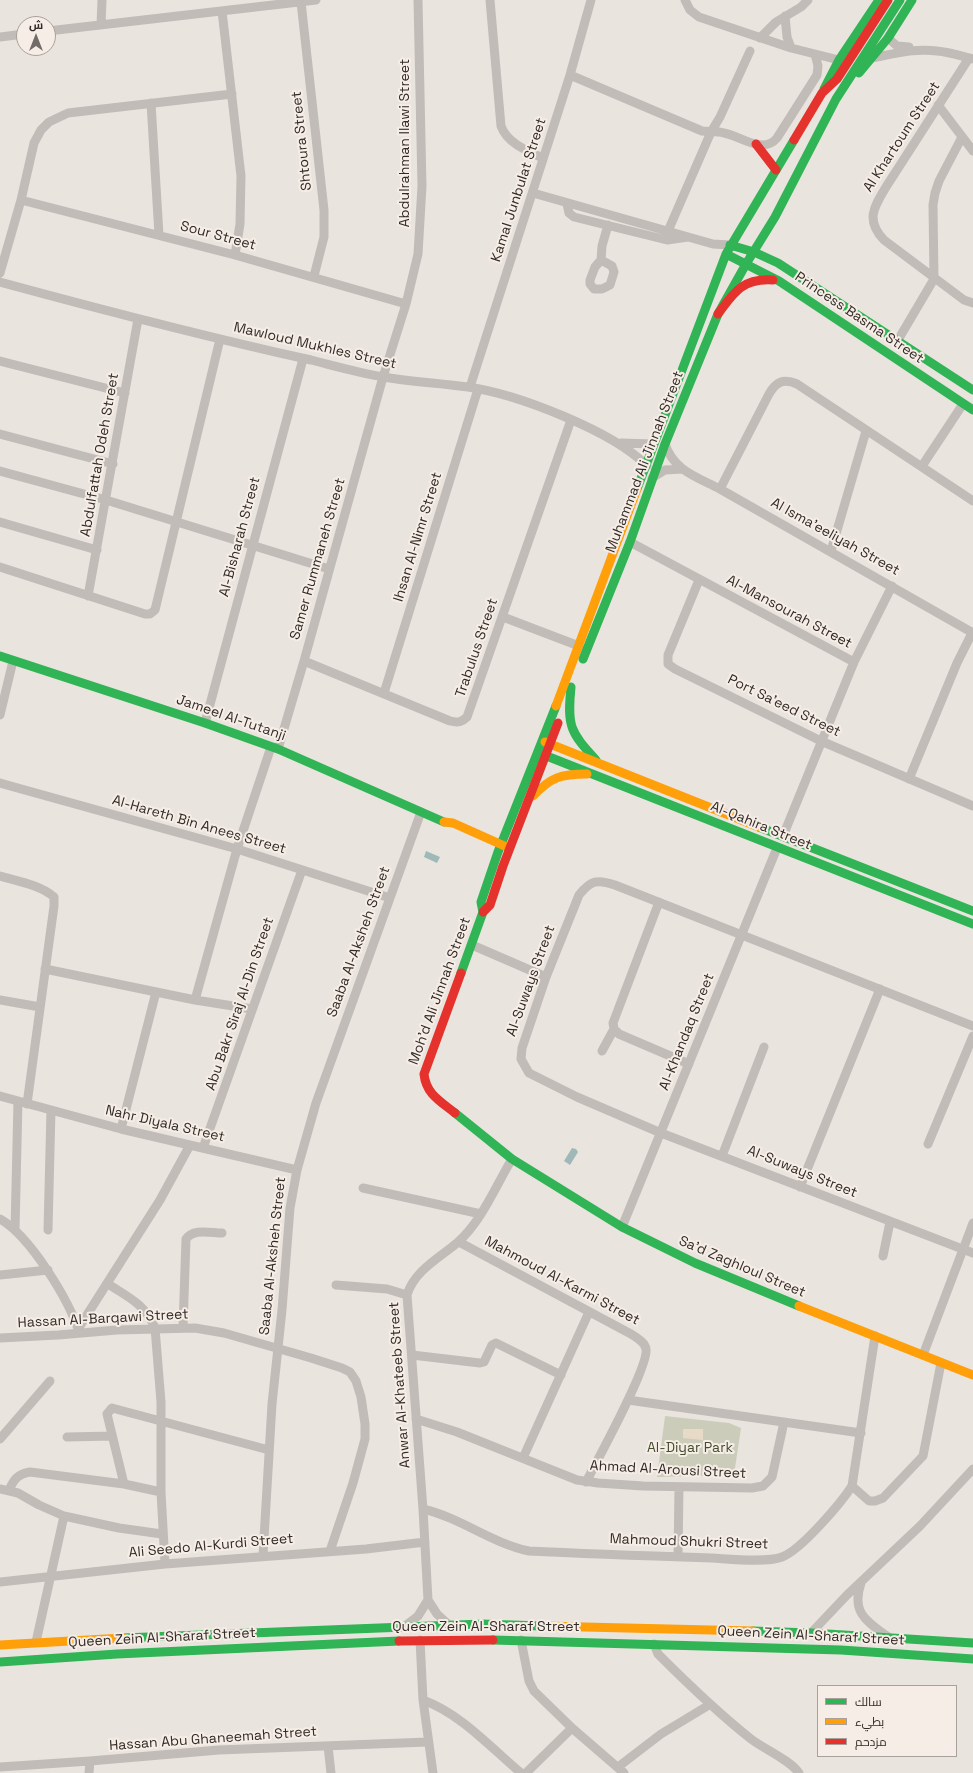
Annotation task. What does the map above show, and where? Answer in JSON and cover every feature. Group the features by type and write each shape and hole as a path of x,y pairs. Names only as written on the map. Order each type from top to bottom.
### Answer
{"main road":[{"path":"726,254 822,93 839,60 879,0"},
{"path":"822,93 837,79 888,0"},
{"name":"Muhammad Ali Jinnah Street","path":"504,850 630,542 665,444 718,314 774,217 836,100 900,0"},
{"name":"Muhammad Ali Jinnah Street","path":"836,100 888,38 912,0"},
{"path":"756,144 776,170"},
{"path":"774,217 770,232 769,245 771,254 781,266"},
{"name":"Princess Basma Street","path":"730,245 754,252 781,266 898,340 973,390"},
{"name":"Muhammad Ali Jinnah Street","path":"547,743 579,646 726,254"},
{"name":"Princess Basma Street","path":"726,254 779,281 973,410"},
{"path":"718,314 741,286 756,280 779,281"},
{"name":"Jameel Al-Tutanji","path":"0,656 205,723 274,748 446,823 448,828 504,850"},
{"path":"571,687 568,710 570,727 578,740 597,762"},
{"name":"Al-Qahira Street","path":"547,743 973,911"},
{"name":"Muhammad Ali Jinnah Street","path":"504,850 528,802 542,754"},
{"name":"Al-Qahira Street","path":"542,754 777,848 973,924"},
{"path":"528,802 544,784 552,778 564,774 593,774"},
{"name":"Moh'd Ali Jinnah Street","path":"504,850 490,905 483,912 424,1074 425,1084 431,1093 512,1159"},
{"name":"Sa'd Zaghloul Street","path":"512,1159 622,1226 695,1263 973,1375"},
{"name":"Queen Zein Al-Sharaf Street","path":"0,1646 36,1642 448,1624 545,1625 811,1633 887,1636 973,1642"},
{"name":"Queen Zein Al-Sharaf Street","path":"0,1662 117,1654 420,1640 521,1640 841,1650 973,1659"}],"street":[{"path":"101,24 102,0"},
{"path":"56,30 316,0"},
{"name":"Abdulrahman Ilawi Street","path":"383,377 406,304 418,254 422,186 418,0"},
{"path":"490,0 501,126 507,137 523,148 542,158"},
{"name":"Kamal Junbulat Street","path":"474,388 533,193 542,158 570,75 591,0"},
{"path":"685,0 690,10 700,17 791,48 839,60"},
{"path":"760,38 767,29 801,7 808,0"},
{"name":"Shtoura Street","path":"301,2 324,210 324,238 314,276"},
{"path":"222,11 240,160 242,192 240,224 235,255"},
{"path":"785,16 787,36 791,48"},
{"path":"0,37 16,35"},
{"path":"888,38 895,44 903,47 929,47 946,50 972,58"},
{"path":"872,58 912,51 946,50"},
{"path":"668,231 711,132 720,117 750,51"},
{"path":"570,75 702,131 726,133 756,144 769,144 777,138 817,75 818,66 815,54"},
{"name":"Al Khartoum Street","path":"972,58 938,105 877,201 873,214 875,228 878,233 934,279 964,300 973,303"},
{"path":"0,272 21,200 34,143 41,130 49,122 68,113 232,94"},
{"path":"151,103 159,235"},
{"path":"938,105 973,151"},
{"path":"898,340 934,279 933,205 935,193 939,181 962,137"},
{"path":"533,193 567,204 713,244 730,245"},
{"name":"Sour Street","path":"21,200 314,276 406,304"},
{"path":"567,204 569,213 574,217 667,240 689,237"},
{"path":"601,260 602,246 608,225"},
{"path":"713,244 726,254"},
{"path":"779,281 781,266"},
{"name":"Mawloud Mukhles Street","path":"0,282 138,319 303,359 383,377 474,388 504,396 571,420 619,443 639,457 647,466"},
{"name":"Abdulfattah Odeh Street","path":"88,596 138,319"},
{"path":"0,567 145,614 152,613 156,608 220,338"},
{"name":"Al-Bisharah Street","path":"205,723 303,359"},
{"path":"0,361 125,394"},
{"name":"Samer Rummaneh Street","path":"195,1000 237,849 304,661 383,377"},
{"path":"720,489 769,394 778,382 790,381 797,384 973,501"},
{"name":"Ihsan Al-Nimr Street","path":"384,693 474,388"},
{"path":"922,466 963,404"},
{"name":"Trabulus Street","path":"304,661 450,721 456,723 467,717 571,420"},
{"path":"831,551 866,431"},
{"path":"0,434 113,464"},
{"name":"Mawloud Mukhles Street","path":"619,443 631,445 654,444"},
{"name":"Al Isma'eeliyah Street","path":"665,444 668,453 674,462 682,469 831,551 973,633"},
{"path":"652,478 665,470 682,469"},
{"path":"0,471 106,500 329,569"},
{"path":"0,522 97,550"},
{"name":"Al-Mansourah Street","path":"630,542 854,662 783,836"},
{"name":"Port Sa'eed Street","path":"699,580 668,655 668,664 821,741 973,806"},
{"path":"854,662 892,586"},
{"path":"503,617 579,646"},
{"path":"909,779 952,677 973,633"},
{"path":"0,715 14,661"},
{"name":"Al-Hareth Bin Anees Street","path":"0,783 237,849 390,898"},
{"name":"Saaba Al-Aksheh Street","path":"263,1555 269,1450 290,1208 297,1170 316,1103 421,812"},
{"name":"Al-Khandaq Street","path":"622,1226 777,848"},
{"name":"Abu Bakr Siraj Al-Din Street","path":"203,1148 302,870"},
{"path":"0,876 40,889 54,897 27,1104"},
{"name":"Al-Suways Street","path":"973,1026 604,881 594,882 587,885 578,895 546,977 522,1048 521,1059 529,1073 545,1082 661,1133 973,1253"},
{"path":"659,902 614,1018 614,1029 619,1034 689,1064"},
{"path":"472,945 546,977"},
{"path":"45,969 195,1000 252,1009"},
{"path":"800,1187 880,990"},
{"path":"121,1129 156,992"},
{"path":"0,1000 40,1007"},
{"path":"602,1051 614,1029"},
{"path":"928,1144 973,1036"},
{"path":"722,1156 764,1047"},
{"name":"Nahr Diyala Street","path":"0,1096 121,1129 297,1170"},
{"path":"15,1230 18,1101"},
{"path":"48,1230 51,1110"},
{"path":"79,1331 160,1200 190,1145"},
{"name":"Anwar Al-Khateeb Street","path":"428,1600 423,1509 407,1295 412,1281 459,1242 481,1214 512,1159"},
{"path":"363,1188 481,1214"},
{"path":"0,1219 15,1230 48,1270 79,1331"},
{"path":"883,1256 890,1222"},
{"path":"923,1355 973,1223"},
{"path":"183,1327 186,1238 189,1234 194,1232 222,1233"},
{"name":"Mahmoud Al-Karmi Street","path":"459,1242 637,1338 645,1346 646,1358 628,1400 586,1482"},
{"path":"0,1275 48,1270"},
{"path":"108,1284 142,1307 155,1328 159,1368 160,1492 165,1564"},
{"path":"336,1285 387,1289 407,1295"},
{"path":"523,1458 589,1312"},
{"name":"Hassan Al-Barqawi Street","path":"0,1338 79,1331 183,1327 224,1333 318,1360 350,1372 356,1381 361,1396 365,1424 364,1448 354,1483 330,1551"},
{"name":"Mahmoud Shukri Street","path":"423,1509 442,1514 499,1542 523,1549 678,1557 782,1558 792,1552 813,1532 844,1498 852,1486 875,1336"},
{"path":"412,1355 480,1363 484,1362 492,1345 496,1343 561,1375"},
{"path":"852,1486 869,1501 879,1500 888,1493 923,1456 941,1363"},
{"path":"0,1439 50,1381"},
{"path":"628,1400 861,1433"},
{"path":"124,1484 107,1414 112,1408 269,1450"},
{"name":"Ahmad Al-Arousi Street","path":"416,1419 457,1432 556,1472 586,1482 680,1487 752,1488 762,1486 770,1481 775,1471 784,1422"},
{"path":"67,1437 112,1436"},
{"path":"811,1633 920,1526 973,1469"},
{"path":"160,1492 124,1484 30,1472 19,1475 5,1489 64,1516 119,1528 162,1534"},
{"path":"678,1557 680,1487"},
{"path":"36,1642 64,1516"},
{"name":"Ali Seedo Al-Kurdi Street","path":"0,1582 165,1564 425,1542"},
{"path":"861,1583 856,1599 860,1611 873,1626 887,1636"},
{"path":"405,1626 418,1616 428,1600 437,1614 448,1624"},
{"path":"420,1640 423,1700 433,1773"},
{"path":"521,1640 529,1681 534,1691 572,1728 621,1770 661,1734 708,1705"},
{"path":"654,1644 658,1654 708,1705 758,1745 792,1766 799,1773"},
{"path":"423,1700 443,1708 521,1773"},
{"path":"526,1773 572,1728"},
{"name":"Hassan Abu Ghaneemah Street","path":"0,1767 219,1750 428,1742"},
{"path":"328,1746 331,1773"},
{"path":"89,1773 90,1761"}],"green space":[{"name":"Al-Diyar Park","path":"665,1416 729,1423 741,1428 734,1475 657,1477"}],"sand":[{"path":"683,1429 703,1429 703,1440 683,1438"}],"water":[{"path":"426,851 440,857 437,863 424,857"},
{"path":"572,1148 576,1149 578,1152 570,1165 564,1161"}],"traffic: fast":[{"path":"824,89 839,60 879,0"},
{"path":"746,264 775,217 836,99 900,0"},
{"path":"859,73 888,38 912,0"},
{"path":"794,140 726,254 779,281 973,410"},
{"path":"730,245 754,252 778,263 973,390"},
{"path":"637,489 726,254"},
{"path":"583,659 630,542 665,444 718,314 746,264"},
{"path":"0,656 205,723 278,749 444,822"},
{"path":"571,687 570,720 572,728 596,760"},
{"path":"461,973 483,912 481,902 498,852 556,706"},
{"path":"539,753 973,924"},
{"path":"759,827 973,911"},
{"path":"455,1113 512,1159 622,1227 695,1263 799,1306"},
{"path":"123,1638 482,1624 542,1626"},
{"path":"753,1631 973,1643"},
{"path":"493,1640 841,1650 973,1659"},
{"path":"0,1662 117,1654 399,1641"}],"traffic: slow":[{"path":"556,706 637,489"},
{"path":"545,742 759,827"},
{"path":"533,796 545,785 557,778 570,775 587,774"},
{"path":"444,822 453,823 509,848"},
{"path":"799,1306 973,1375"},
{"path":"542,1626 753,1631"},
{"path":"0,1645 123,1638"}],"traffic: jam":[{"path":"794,140 822,93 837,79 888,0"},
{"path":"756,144 776,170"},
{"path":"718,314 729,299 740,288 754,281 773,280"},
{"path":"483,912 490,905 503,866 558,723"},
{"path":"455,1113 439,1101 431,1092 425,1081 424,1074 461,973"},
{"path":"399,1641 493,1640"}]}
